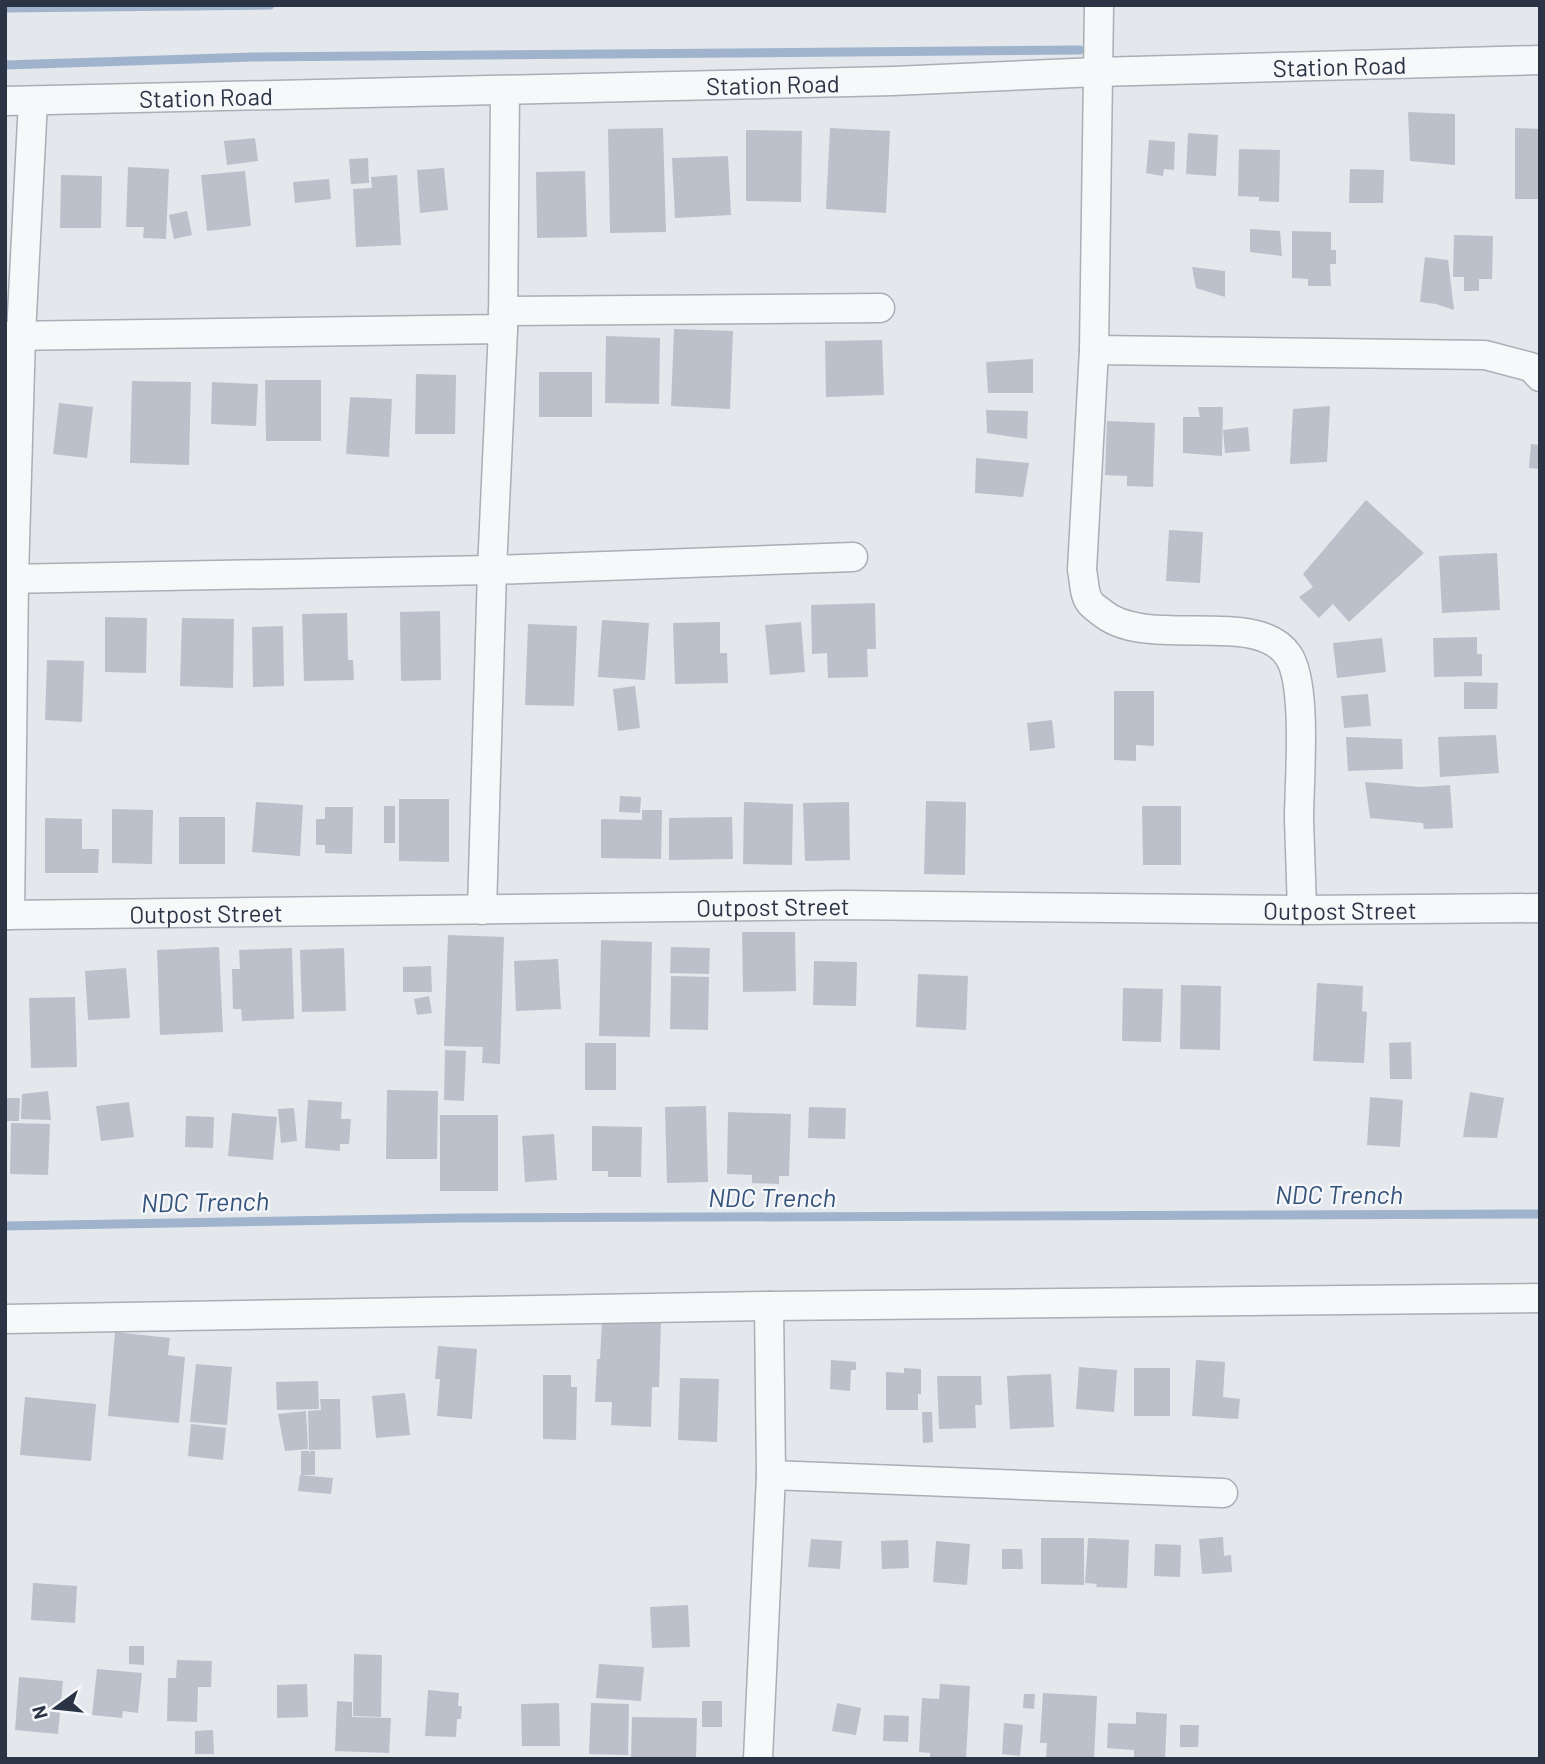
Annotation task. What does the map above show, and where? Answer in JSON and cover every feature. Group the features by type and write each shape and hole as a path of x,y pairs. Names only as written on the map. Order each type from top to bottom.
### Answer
{"street":[{"path":"1099,5 1094,350 1083,570 1088,601 1108,618 1127,624 1168,632 1221,631 1258,636 1288,654 1297,675 1302,910"},
{"name":"Station Road","path":"19,101 893,82 1097,72 1540,60"},
{"path":"482,910 492,570 503,320 505,91"},
{"path":"8,915 13,335 19,101"},
{"path":"13,335 880,309"},
{"path":"1094,350 1485,355 1531,367 1540,377"},
{"path":"10,579 492,570 853,557"},
{"name":"Outpost Street","path":"8,915 844,905 1302,910 1540,908"},
{"path":"5,1319 769,1306 1540,1298"},
{"path":"758,1759 771,1475 769,1306"},
{"path":"771,1475 1223,1493"}],"building":[{"path":"1408,112 1455,114 1455,165 1410,161"},
{"path":"663,128 666,232 610,233 608,129"},
{"path":"830,128 890,131 886,213 826,209"},
{"path":"1515,128 1540,129 1540,199 1515,199"},
{"path":"746,130 802,131 801,202 746,201"},
{"path":"1188,133 1218,135 1216,176 1186,174"},
{"path":"255,138 258,161 227,165 224,141"},
{"path":"1149,140 1175,142 1174,170 1164,169 1163,176 1146,173"},
{"path":"1239,149 1280,150 1279,202 1238,196"},
{"path":"728,156 731,215 675,218 672,158"},
{"path":"368,158 369,183 351,184 349,159"},
{"path":"128,167 169,169 166,239 143,238 144,227 126,227"},
{"path":"444,168 448,210 420,213 417,170"},
{"path":"1350,169 1384,170 1383,203 1349,203"},
{"path":"245,171 251,226 207,231 201,175"},
{"path":"585,171 587,237 537,238 536,172"},
{"path":"61,175 102,176 101,228 60,228"},
{"path":"397,175 401,245 356,247 353,189 372,188 371,177"},
{"path":"329,179 331,199 295,203 293,182"},
{"path":"187,211 192,235 174,239 169,215"},
{"path":"1250,229 1280,231 1282,256 1250,252"},
{"path":"1292,231 1331,232 1331,250 1336,250 1336,264 1330,264 1331,286 1308,286 1308,279 1292,278"},
{"path":"1454,235 1493,236 1492,279 1479,279 1479,291 1464,291 1464,277 1453,277"},
{"path":"1425,257 1448,260 1454,310 1420,302"},
{"path":"1192,267 1225,271 1225,297 1196,288"},
{"path":"674,329 733,331 730,409 671,406"},
{"path":"606,336 660,338 659,404 605,403"},
{"path":"882,340 884,395 826,397 825,341"},
{"path":"1033,359 1033,393 988,393 986,362"},
{"path":"539,372 592,372 592,417 539,417"},
{"path":"416,374 456,375 455,434 415,434"},
{"path":"265,380 321,380 321,441 266,441"},
{"path":"132,381 191,382 189,465 130,463"},
{"path":"212,382 258,384 256,426 211,424"},
{"path":"350,397 392,399 389,457 346,454"},
{"path":"59,403 93,407 87,458 53,454"},
{"path":"1330,406 1327,462 1290,464 1293,409"},
{"path":"1198,407 1223,407 1222,456 1183,453 1183,417 1200,417"},
{"path":"986,410 1028,411 1027,439 987,433"},
{"path":"1107,421 1155,423 1153,487 1127,486 1127,476 1105,475"},
{"path":"1248,427 1250,451 1225,453 1223,430"},
{"path":"1531,444 1540,445 1540,469 1529,468"},
{"path":"976,458 1029,463 1023,497 975,493"},
{"path":"1366,500 1424,553 1349,622 1333,604 1319,618 1299,597 1313,587 1303,574"},
{"path":"1169,530 1203,532 1200,583 1166,581"},
{"path":"1497,553 1500,610 1442,613 1439,556"},
{"path":"875,603 876,649 867,649 868,677 828,678 827,653 812,654 811,605"},
{"path":"440,611 441,680 401,681 400,612"},
{"path":"347,613 348,660 353,660 354,680 304,681 302,614"},
{"path":"105,617 147,618 146,673 105,672"},
{"path":"182,618 234,619 233,688 180,686"},
{"path":"602,620 649,623 645,680 598,677"},
{"path":"720,622 720,653 727,653 728,683 675,684 673,623"},
{"path":"801,622 805,672 770,675 765,625"},
{"path":"528,624 577,626 574,706 525,705"},
{"path":"283,626 284,686 253,687 252,627"},
{"path":"1477,637 1477,654 1482,654 1482,676 1434,677 1433,638"},
{"path":"1382,638 1386,672 1337,678 1333,643"},
{"path":"47,660 84,661 82,722 45,720"},
{"path":"1464,682 1498,683 1497,709 1464,709"},
{"path":"635,686 640,728 618,731 613,689"},
{"path":"1114,691 1154,691 1154,746 1136,745 1136,761 1114,760"},
{"path":"1368,694 1371,726 1344,728 1341,696"},
{"path":"1052,720 1055,748 1030,751 1027,723"},
{"path":"1496,735 1499,773 1440,777 1438,737"},
{"path":"1346,737 1402,739 1403,769 1348,771"},
{"path":"1365,782 1421,787 1450,785 1453,828 1424,829 1423,823 1370,818"},
{"path":"620,796 641,797 640,813 619,812"},
{"path":"399,799 449,799 449,862 399,861"},
{"path":"926,801 966,802 965,875 924,874"},
{"path":"256,802 303,805 300,856 252,852"},
{"path":"744,802 793,804 792,865 743,864"},
{"path":"849,802 850,860 805,861 803,803"},
{"path":"384,806 395,806 395,843 384,843"},
{"path":"1142,806 1181,806 1181,865 1143,865"},
{"path":"325,807 353,807 352,854 325,853 325,845 316,845 316,819 325,819"},
{"path":"112,809 153,810 152,864 112,863"},
{"path":"642,810 662,810 661,859 601,858 601,819 642,820"},
{"path":"179,817 225,817 225,864 179,864"},
{"path":"732,817 733,859 669,860 669,818"},
{"path":"45,818 82,819 82,849 99,849 98,873 45,873"},
{"path":"742,932 795,932 796,991 743,992"},
{"path":"448,935 504,937 500,1064 482,1063 483,1047 444,1046"},
{"path":"601,940 652,942 650,1037 599,1036"},
{"path":"219,947 223,1032 160,1035 157,950"},
{"path":"671,947 710,948 709,974 670,973"},
{"path":"292,948 294,1019 242,1021 241,1009 233,1009 232,969 240,969 239,950"},
{"path":"344,948 346,1011 302,1012 300,950"},
{"path":"558,959 561,1009 516,1011 514,961"},
{"path":"814,961 857,962 856,1006 813,1005"},
{"path":"431,966 432,992 403,992 403,967"},
{"path":"126,968 130,1018 88,1020 85,971"},
{"path":"918,974 968,976 966,1030 916,1027"},
{"path":"671,976 709,977 708,1030 670,1029"},
{"path":"1317,983 1363,986 1362,1011 1367,1012 1364,1063 1313,1061"},
{"path":"1181,985 1221,986 1220,1050 1180,1049"},
{"path":"1123,988 1163,989 1161,1042 1122,1041"},
{"path":"429,996 432,1013 417,1015 414,999"},
{"path":"75,997 77,1067 31,1068 29,998"},
{"path":"1411,1042 1412,1079 1390,1079 1389,1043"},
{"path":"585,1043 616,1043 616,1090 585,1090"},
{"path":"445,1050 466,1051 464,1101 444,1100"},
{"path":"387,1090 438,1091 437,1159 386,1159"},
{"path":"48,1091 51,1120 21,1119 22,1094"},
{"path":"1470,1092 1504,1098 1497,1138 1463,1137"},
{"path":"1370,1097 1403,1100 1400,1147 1367,1145"},
{"path":"5,1098 20,1098 19,1121 5,1121"},
{"path":"308,1100 342,1102 341,1119 351,1119 349,1144 340,1144 340,1151 305,1148"},
{"path":"129,1102 134,1137 101,1141 96,1106"},
{"path":"706,1106 708,1182 667,1183 665,1107"},
{"path":"809,1107 846,1108 845,1139 808,1138"},
{"path":"294,1108 297,1141 281,1143 278,1109"},
{"path":"728,1112 791,1114 789,1176 779,1176 779,1184 752,1183 752,1175 727,1174"},
{"path":"232,1113 277,1117 273,1160 228,1156"},
{"path":"440,1115 498,1115 498,1191 440,1191"},
{"path":"186,1116 214,1117 213,1148 185,1147"},
{"path":"11,1123 50,1124 48,1175 10,1174"},
{"path":"592,1126 642,1127 641,1177 608,1177 608,1171 592,1171"},
{"path":"554,1134 557,1180 525,1182 522,1136"},
{"path":"602,1320 661,1322 659,1387 652,1387 651,1427 611,1425 612,1402 595,1402"},
{"path":"115,1332 170,1338 168,1355 185,1357 179,1423 108,1416"},
{"path":"438,1346 477,1349 472,1419 437,1416 440,1379 435,1379"},
{"path":"831,1360 856,1362 856,1370 851,1370 850,1391 830,1389"},
{"path":"1196,1360 1225,1362 1223,1397 1240,1399 1238,1419 1192,1416"},
{"path":"196,1364 232,1367 227,1425 190,1422"},
{"path":"1079,1367 1117,1370 1114,1412 1076,1409"},
{"path":"904,1368 921,1369 918,1410 886,1410 886,1372 904,1373"},
{"path":"1134,1368 1170,1368 1170,1416 1134,1416"},
{"path":"1051,1374 1054,1427 1010,1429 1007,1376"},
{"path":"543,1375 571,1375 571,1387 577,1387 576,1440 543,1439"},
{"path":"937,1376 981,1376 982,1405 975,1405 976,1428 939,1429"},
{"path":"680,1378 719,1379 717,1442 678,1440"},
{"path":"318,1381 319,1409 277,1410 276,1382"},
{"path":"405,1393 410,1435 376,1438 372,1396"},
{"path":"25,1397 96,1404 91,1461 20,1455"},
{"path":"320,1399 340,1399 341,1449 309,1450 308,1411 321,1410"},
{"path":"306,1411 308,1449 285,1451 278,1414"},
{"path":"922,1412 932,1412 933,1442 923,1443"},
{"path":"191,1424 226,1428 223,1460 188,1456"},
{"path":"301,1451 309,1451 309,1455 310,1451 315,1451 315,1475 301,1475"},
{"path":"300,1475 333,1478 331,1494 298,1491"},
{"path":"1223,1537 1224,1556 1231,1555 1232,1572 1202,1574 1199,1539"},
{"path":"1041,1538 1084,1538 1084,1585 1041,1584"},
{"path":"1088,1538 1129,1540 1127,1588 1096,1587 1097,1584 1085,1583"},
{"path":"811,1539 842,1541 840,1569 808,1567"},
{"path":"908,1540 909,1568 882,1569 881,1541"},
{"path":"936,1541 970,1544 967,1585 933,1582"},
{"path":"1155,1544 1181,1545 1180,1577 1154,1576"},
{"path":"1002,1549 1022,1549 1023,1569 1002,1569"},
{"path":"33,1583 77,1586 75,1623 31,1620"},
{"path":"688,1605 690,1647 652,1648 650,1607"},
{"path":"129,1646 144,1646 144,1665 129,1664"},
{"path":"354,1654 382,1655 381,1717 353,1716"},
{"path":"177,1660 212,1661 211,1687 198,1687 197,1722 167,1721 168,1678 176,1678"},
{"path":"599,1664 644,1667 641,1701 596,1698"},
{"path":"97,1669 142,1673 138,1713 123,1711 122,1718 92,1715"},
{"path":"19,1677 63,1681 58,1734 15,1730"},
{"path":"307,1684 308,1717 277,1718 277,1685"},
{"path":"940,1684 970,1686 966,1759 930,1759 930,1753 919,1752 922,1698 939,1699"},
{"path":"428,1690 459,1693 458,1706 462,1706 461,1719 457,1719 456,1737 425,1736"},
{"path":"1043,1693 1097,1696 1094,1759 1046,1759 1047,1743 1040,1743"},
{"path":"1024,1694 1035,1694 1034,1709 1023,1708"},
{"path":"337,1701 352,1702 352,1717 391,1718 389,1753 335,1751"},
{"path":"702,1701 722,1701 722,1727 702,1727"},
{"path":"559,1703 560,1746 522,1746 521,1704"},
{"path":"591,1703 629,1704 628,1755 589,1754"},
{"path":"837,1703 861,1708 856,1735 832,1731"},
{"path":"1136,1712 1167,1714 1165,1759 1134,1759 1134,1750 1107,1748 1108,1723 1136,1724"},
{"path":"884,1715 909,1716 908,1742 883,1741"},
{"path":"632,1717 697,1718 696,1759 631,1759"},
{"path":"1004,1723 1023,1725 1020,1756 1002,1754"},
{"path":"1180,1725 1199,1725 1198,1747 1180,1747"},
{"path":"213,1730 214,1754 195,1754 195,1731"}],"waterway":[{"path":"5,8 270,5"},
{"path":"5,65 254,57 1080,50"},
{"name":"NDC Trench","path":"5,1226 460,1218 1540,1214"}]}
